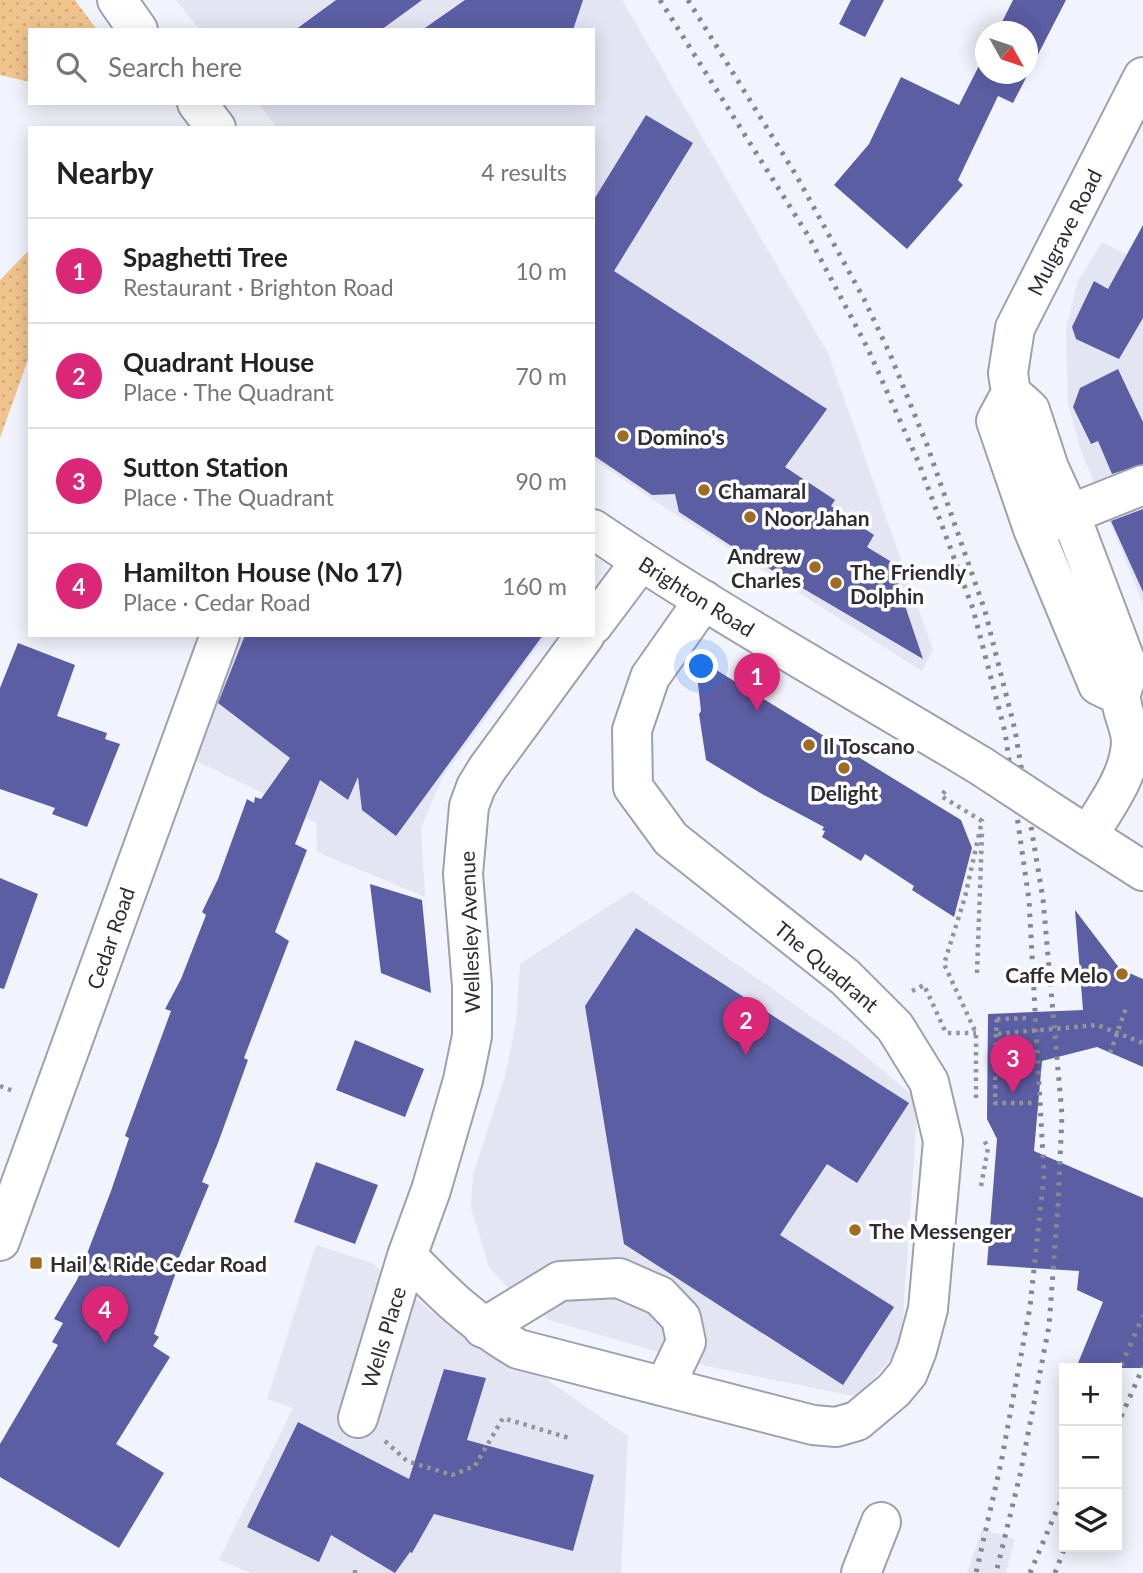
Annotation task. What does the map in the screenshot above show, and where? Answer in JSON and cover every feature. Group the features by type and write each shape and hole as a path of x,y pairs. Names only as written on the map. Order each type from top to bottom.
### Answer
{"street":[{"path":"117,0 137,28"},
{"name":"Mulgrave Road","path":"1121,696 1098,685 1033,529 996,421 1011,393 1008,373 1015,328 1143,77"},
{"path":"199,105 214,126"},
{"path":"1011,393 1030,410 1049,468 1070,514 1129,670 1121,696 1131,742 1127,763 1118,787 1088,836"},
{"path":"1033,529 1143,485"},
{"name":"Brighton Road","path":"595,529 641,561 993,775 1143,871"},
{"path":"595,622 641,561"},
{"name":"The Quadrant","path":"407,1256 453,1303 483,1328 518,1349 813,1425 836,1427 857,1421 880,1403 908,1373 928,1309 943,1141 929,1082 895,1027 845,977 671,839 633,786 632,730 650,677 704,600"},
{"name":"Cedar Road","path":"0,1241 219,637"},
{"name":"Wellesley Avenue","path":"407,1256 432,1190 463,1080 472,1036 472,986 463,874 469,806 487,769 584,637"},
{"name":"Wells Place","path":"358,1418 407,1256"},
{"path":"483,1328 560,1281 619,1278 660,1296 681,1318 686,1342 665,1386"},
{"path":"861,1573 881,1522"}],"path":[{"path":"977,973 982,821 993,775"},
{"path":"945,791 942,796 982,821"},
{"path":"924,985 946,1033 976,1032"},
{"path":"1110,1053 1127,1005 1118,1033"},
{"path":"1030,1018 997,1019 995,1103 1032,1103"},
{"path":"996,1034 1097,1025 1143,1043"},
{"path":"358,1418 407,1461 452,1475 475,1466 503,1418 569,1438"}],"shaded area":[{"path":"0,0 75,0 96,28 28,28 28,82 0,75"},
{"path":"176,0 622,0 828,353 933,650 922,671 595,460 595,126 275,126 260,105 595,105 595,28 198,28"},
{"path":"1102,242 1143,263 1143,604 1080,448 1068,403 1066,328 1078,281"},
{"path":"28,251 28,360 0,438 0,280"},
{"path":"229,637 545,637 442,778 421,828 425,897 317,852 316,823 261,792 183,755"},
{"path":"632,891 851,1044 918,1100 901,1347 858,1397 706,1366 549,1320 508,1288 489,1267 471,1208 473,1175 505,1076 516,1023 520,964"},
{"path":"316,1245 372,1263 450,1327 520,1361 628,1436 621,1573 251,1573 219,1560 293,1408 267,1399"},
{"path":"982,1529 1015,1539 1006,1573 967,1573"}],"building":[{"path":"336,0 422,0 384,28 298,28"},
{"path":"465,0 583,0 574,28 425,28"},
{"path":"851,0 884,0 865,37 839,24"},
{"path":"1013,0 1066,0 1038,54 1038,21 1002,21"},
{"path":"975,74 975,84 1023,84 1013,103 998,96 958,180 963,185 907,249 834,185 869,144 901,77 959,105"},
{"path":"646,115 693,143 614,271 827,409 785,467 835,500 831,506 874,535 867,547 890,561 923,659 736,549 679,512 675,494 652,495 595,456 595,198"},
{"path":"1143,225 1143,318 1119,359 1076,339 1072,327 1094,281 1108,289"},
{"path":"1118,369 1143,422 1143,464 1112,474 1098,441 1091,444 1073,407 1080,388"},
{"path":"1143,509 1143,592 1111,521"},
{"path":"244,637 542,637 396,836 362,810 358,777 348,800 320,780 295,844 307,850 275,932 289,941 244,1058 248,1060 202,1182 209,1185 178,1260 180,1261 154,1334 159,1337 153,1346 170,1357 116,1444 164,1473 119,1548 0,1477 0,1444 58,1345 52,1342 63,1323 54,1319 77,1280 111,1191 129,1138 125,1136 171,1011 165,1009 181,979 206,915 202,912 218,879 247,799 254,803 255,797 261,799 290,758 218,703"},
{"path":"18,643 75,665 57,716 107,733 105,739 120,744 87,827 52,814 55,808 0,789 0,688"},
{"path":"695,657 961,820 972,848 954,917 912,890 914,886 865,854 861,861 822,837 824,827 706,760"},
{"path":"0,878 38,894 4,989 0,988"},
{"path":"370,884 422,900 431,993 381,973"},
{"path":"1075,910 1120,969 1143,979 1143,1067 1097,1047 1042,1061 1034,1151 1143,1198 1143,1368 1122,1368 1122,1363 1078,1363 1103,1302 1077,1290 1079,1271 987,1265 997,1139 987,1119 988,1014 1083,1010"},
{"path":"636,928 909,1103 857,1183 827,1164 780,1235 894,1307 843,1385 624,1244 585,1006"},
{"path":"355,1040 424,1069 405,1117 336,1090"},
{"path":"316,1162 378,1185 355,1244 294,1222"},
{"path":"444,1369 486,1378 467,1440 594,1475 573,1551 434,1514 412,1553 410,1552 395,1573 331,1535 319,1562 247,1527 298,1422 409,1479"}],"railway":[{"path":"660,0 809,237 868,349 918,461 973,609 1005,732 1029,900 1044,1175 1030,1307 1001,1463 976,1573"},
{"path":"688,0 796,175 864,299 890,354 927,445 985,611 1015,730 1043,899 1062,1115 1049,1326 1020,1475 996,1573"},
{"path":"1122,1364 1143,1316"},
{"path":"1122,1415 1143,1367"},
{"path":"1030,1573 1059,1505"},
{"path":"1055,1573 1063,1552"}],"place":[{"name":"Domino's","path":"623,436"},
{"name":"Chamaral","path":"704,490"},
{"name":"Noor Jahan","path":"750,517"},
{"name":"Andrew Charles","path":"815,567"},
{"name":"The Friendly Dolphin","path":"836,583"},
{"name":"Spaghetti Tree","path":"757,711"},
{"name":"Il Toscano","path":"809,745"},
{"name":"Delight","path":"844,768"},
{"name":"Caffe Melo","path":"1122,974"},
{"name":"Quadrant House","path":"746,1055"},
{"name":"Sutton Station","path":"1013,1093"},
{"name":"The Messenger","path":"855,1230"},
{"name":"Hail & Ride Cedar Road","path":"36,1263"},
{"name":"Hamilton House (No 17)","path":"105,1344"}]}
